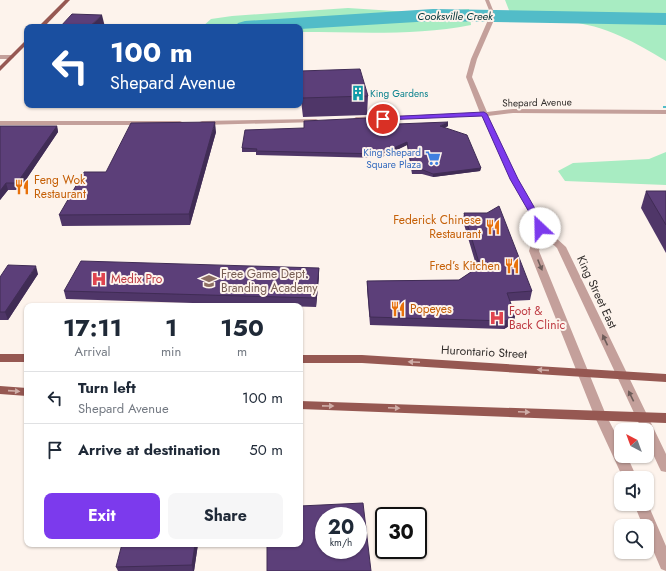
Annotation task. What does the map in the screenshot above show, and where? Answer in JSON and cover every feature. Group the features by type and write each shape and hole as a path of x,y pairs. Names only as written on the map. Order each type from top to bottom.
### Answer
{"main road":[{"path":"44,24 68,0"},
{"path":"0,69 24,44"},
{"path":"0,358 24,358"},
{"name":"Hurontario Street","path":"303,359 362,359 666,378"},
{"path":"0,390 24,392"},
{"path":"303,405 666,418"}],"street":[{"name":"King Street East","path":"487,0 492,13 491,20 474,59 469,77 484,114 514,179 537,219 540,228 561,247 666,467"},
{"path":"0,57 11,57"},
{"name":"Shepard Avenue","path":"352,120 519,111 666,112"},
{"path":"0,123 238,123 320,120"},
{"path":"540,228 534,251 582,373 627,471"},
{"path":"644,511 666,564"}],"green space":[{"path":"505,0 666,0 666,61 626,39 594,27 567,21 512,18"},
{"path":"348,8 425,13 469,9 471,25 429,31 386,33 303,32 303,24 205,24 211,19 232,16"},
{"path":"666,152 666,185 565,181 558,171 573,163 649,159"}],"building":[{"path":"72,14 102,15 92,24 63,24"},
{"path":"360,69 368,96 303,98 303,71"},
{"path":"369,118 371,125 448,122 440,126 467,135 481,168 433,174 423,170 412,170 407,142 380,154 256,151 257,149 242,148 245,130 304,128 304,121"},
{"path":"215,122 189,214 59,215 84,172 106,172 131,123"},
{"path":"0,126 57,126 17,183 6,183 0,191"},
{"path":"646,191 666,191 666,225"},
{"path":"499,206 532,291 507,293 515,315 506,321 370,317 367,281 459,280 480,266 464,213 487,213"},
{"path":"81,261 319,268 316,298 64,291"},
{"path":"8,265 36,266 5,312 0,312 0,277"},
{"path":"363,503 363,507 315,507 315,559 367,559 367,537 371,571 267,571 267,547 303,547 303,506"},
{"path":"121,547 195,547 192,565 116,567"}],"waterway":[{"name":"Cooksville Creek","path":"292,24 433,15 666,19"}],"place":[{"name":"King Gardens","path":"358,93"},
{"name":"King Shepard Square Plaza","path":"433,158"},
{"name":"Feng Wok Restaurant","path":"22,187"},
{"name":"Federick Chinese Restaurant","path":"493,227"},
{"name":"Fred’s Kitchen","path":"512,266"},
{"name":"Medix Pro","path":"99,279"},
{"name":"Free Game Dept. Branding Academy","path":"209,281"},
{"name":"Popeyes","path":"398,309"},
{"name":"Foot & Back Clinic","path":"497,318"}],"route":[{"path":"383,119 484,114 514,179 537,219 540,228"}]}
